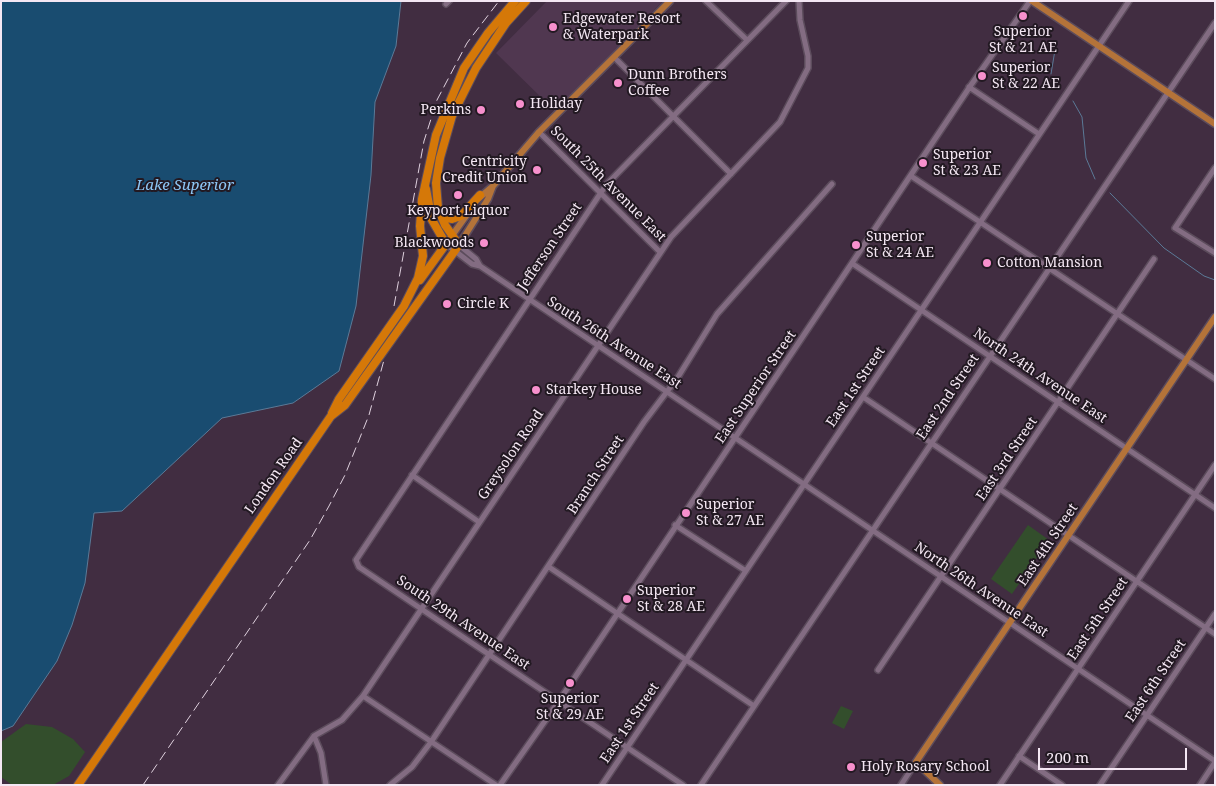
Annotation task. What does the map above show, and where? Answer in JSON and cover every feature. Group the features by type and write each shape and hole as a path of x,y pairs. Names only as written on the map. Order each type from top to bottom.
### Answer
{"highway":[{"path":"331,416 339,399 404,306 418,278 423,263 420,218 436,135 464,68 488,33 515,1"},
{"path":"456,248 438,208 436,183 440,158 452,116 476,68 495,38 526,1"},
{"path":"427,177 428,206 432,220 446,244"},
{"path":"438,208 444,217 452,219 461,216 480,194"},
{"name":"London Road","path":"404,306 446,244"},
{"name":"London Road","path":"79,785 331,416 345,405 456,248"}],"main road":[{"name":"London Road","path":"446,244 480,194 492,186 539,132 670,1"},
{"path":"1031,1 1215,124"},
{"name":"London Road","path":"456,248 488,199 492,186"},
{"name":"East 4th Street","path":"916,762 1215,318"},
{"path":"916,762 940,785"}],"street":[{"path":"706,1 747,40"},
{"name":"Jefferson Street","path":"356,561 611,178 786,1"},
{"name":"Greysolon Road","path":"278,785 314,736 342,720 363,696 660,252 681,225 780,122 805,77 808,56 800,20 799,1"},
{"name":"East Superior Street","path":"498,785 559,701 969,88 1031,1"},
{"name":"East 1st Street","path":"602,785 1129,1"},
{"name":"East 2nd Street","path":"701,785 1215,23"},
{"path":"614,56 731,174"},
{"path":"969,88 1039,134"},
{"name":"South 25th Avenue East","path":"539,132 660,252"},
{"path":"1215,168 1175,228 1215,253"},
{"path":"911,176 1215,380"},
{"name":"Branch Street","path":"390,785 412,767 431,742 644,422 668,392 721,308 832,184"},
{"name":"South 26th Avenue East","path":"446,244 456,248 472,264 480,266 735,438"},
{"name":"East 3rd Street","path":"878,670 1154,259"},
{"name":"North 24th Avenue East","path":"853,264 1215,508"},
{"path":"863,397 1215,634"},
{"name":"North 26th Avenue East","path":"735,438 1215,761"},
{"name":"East 5th Street","path":"1000,785 1215,466"},
{"path":"412,475 480,522"},
{"path":"676,525 746,571"},
{"name":"South 29th Avenue East","path":"356,561 360,567 683,785"},
{"path":"549,567 754,706"},
{"name":"East 6th Street","path":"1100,785 1215,614"},
{"path":"363,696 498,785"},
{"path":"314,736 321,753 326,785"},
{"path":"1019,756 1062,785"},
{"path":"1200,785 1215,761"},
{"name":"East 4th Street","path":"901,785 916,762"}],"shaded area":[{"path":"547,1 663,1 555,111 496,53"}],"green space":[{"path":"1028,525 1049,540 1012,594 991,579"},
{"path":"841,706 853,711 844,729 832,723"},
{"path":"26,724 52,727 73,739 85,752 69,776 53,785 12,785 1,777 1,742"}],"water":[{"name":"Lake Superior","path":"1,1 401,1 396,46 375,102 371,175 356,306 339,371 293,403 222,418 122,511 94,513 85,583 72,625 57,661 13,726 1,731"}],"waterway":[{"path":"1051,74 1056,44"},
{"path":"1073,101 1082,117 1086,158 1095,179"},
{"path":"1110,193 1164,248 1204,276 1215,280"}],"railway":[{"path":"394,306 424,141 437,100 467,43 499,1"},
{"path":"143,785 310,540 345,475 369,415 384,360"}],"place":[{"name":"Superior St & 21 AE","path":"1023,16"},
{"name":"Edgewater Resort & Waterpark","path":"553,27"},
{"name":"Superior St & 22 AE","path":"982,76"},
{"name":"Dunn Brothers Coffee","path":"618,83"},
{"name":"Holiday","path":"520,104"},
{"name":"Perkins","path":"481,110"},
{"name":"Superior St & 23 AE","path":"923,163"},
{"name":"Centricity Credit Union","path":"537,170"},
{"name":"Keyport Liquor","path":"458,195"},
{"name":"Blackwoods","path":"484,243"},
{"name":"Superior St & 24 AE","path":"856,245"},
{"name":"Cotton Mansion","path":"987,263"},
{"name":"Circle K","path":"447,304"},
{"name":"Starkey House","path":"536,390"},
{"name":"Superior St & 27 AE","path":"686,513"},
{"name":"Superior St & 28 AE","path":"627,599"},
{"name":"Superior St & 29 AE","path":"570,683"},
{"name":"Holy Rosary School","path":"851,767"}]}
